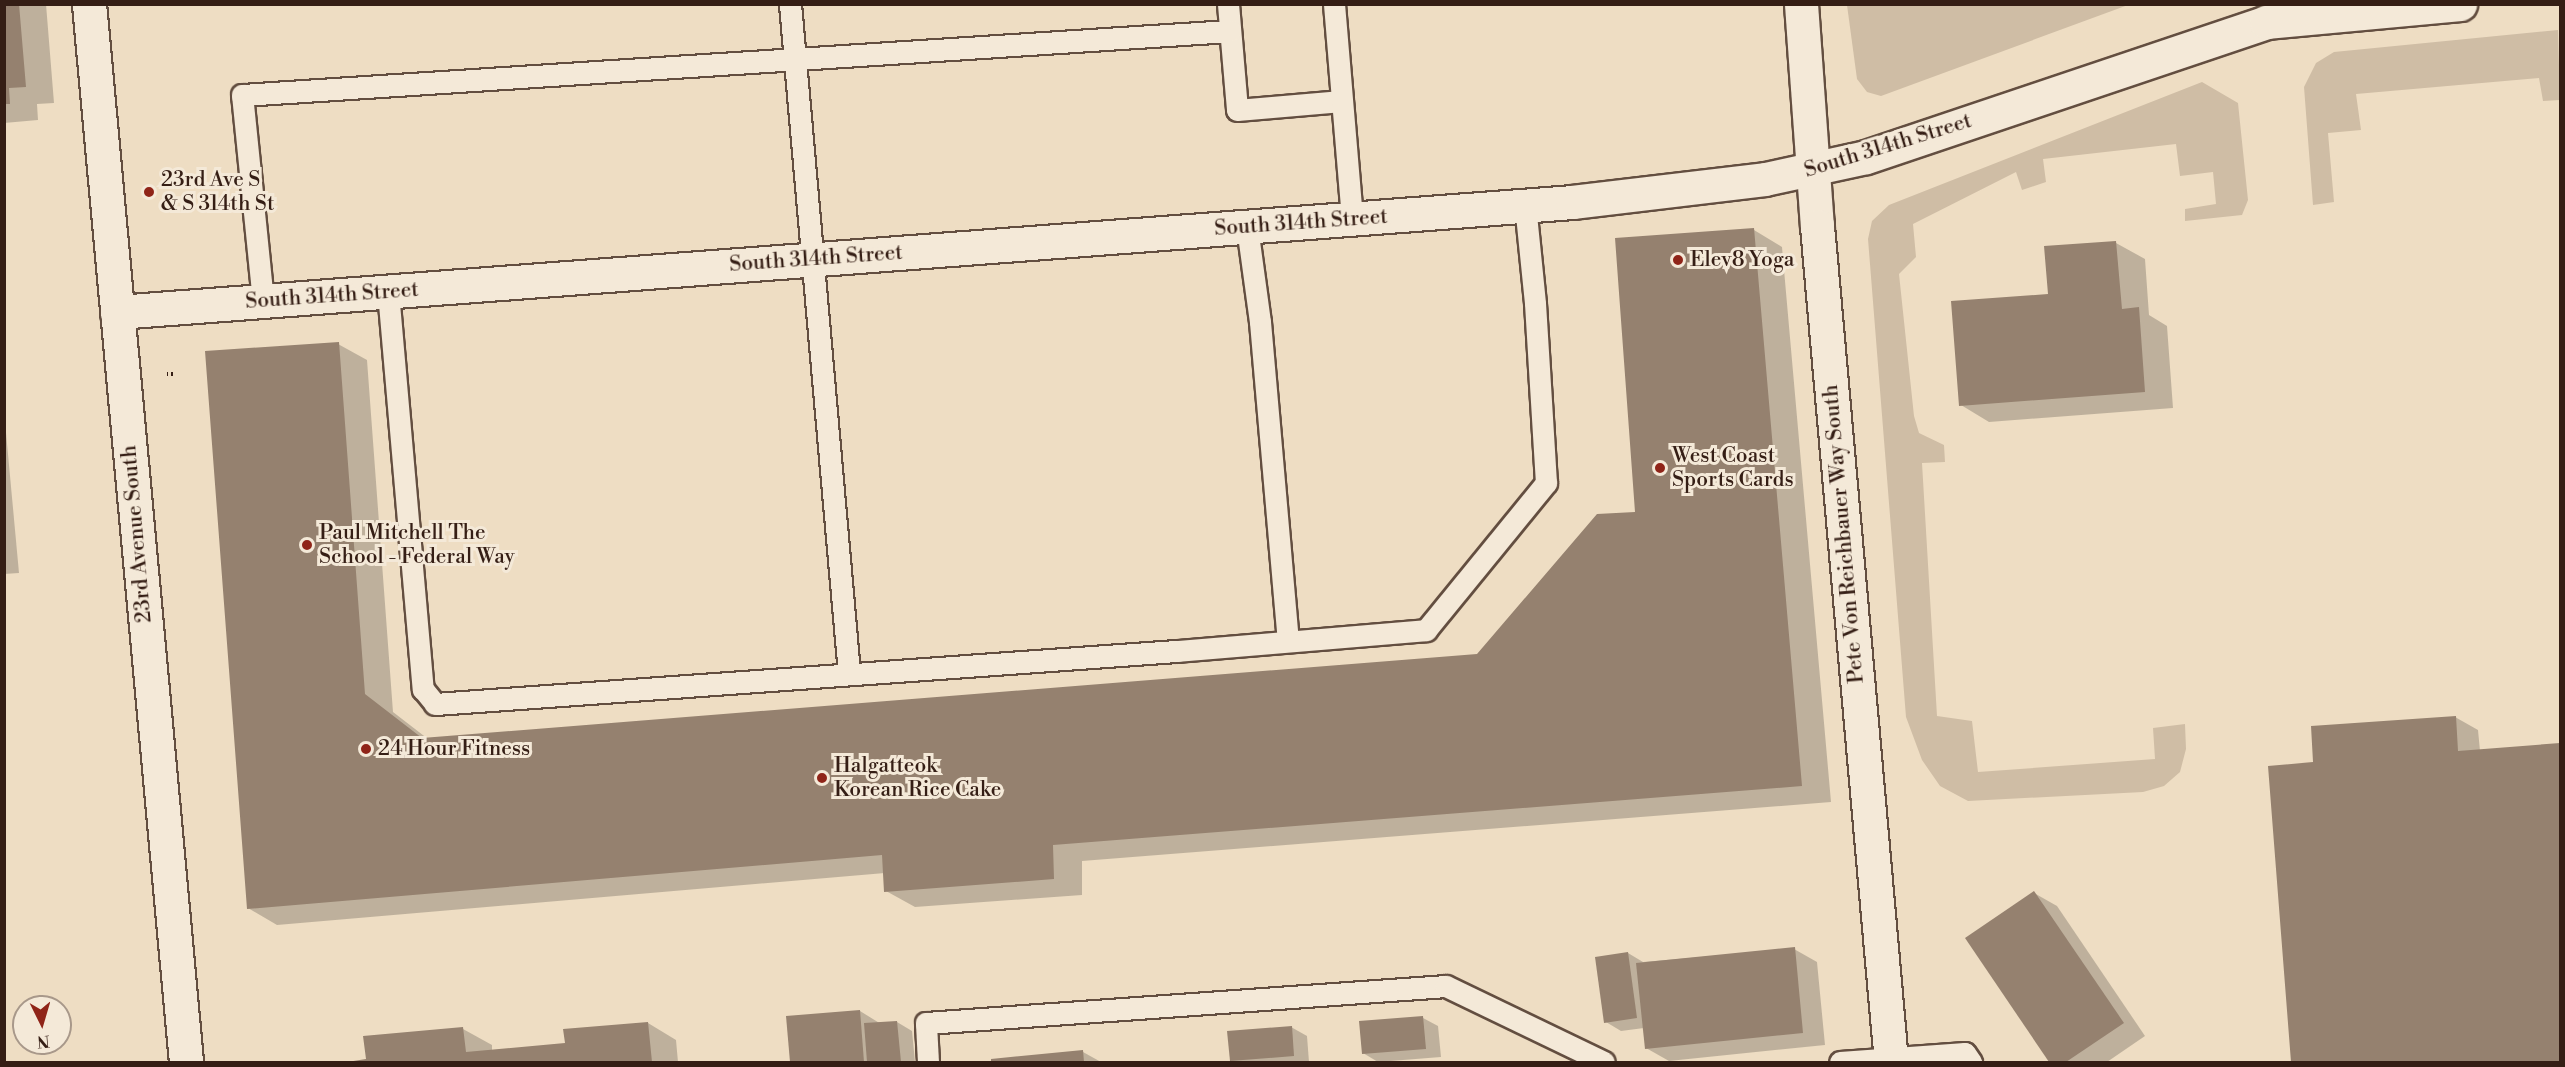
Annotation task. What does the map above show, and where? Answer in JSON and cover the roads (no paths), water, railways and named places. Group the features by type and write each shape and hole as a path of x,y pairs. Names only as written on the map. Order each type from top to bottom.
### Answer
{"street":[{"name":"23rd Avenue South","path":"89,4 186,1062"},
{"name":"Pete Von Reichbauer Way South","path":"1801,4 1891,1060"},
{"name":"South 314th Street","path":"117,312 1525,206 1814,171 2265,13 2460,4"}],"lane":[{"path":"790,4 849,673"},
{"path":"1228,4 1237,110 1342,101"},
{"path":"1334,4 1352,219"},
{"path":"263,301 242,95 1230,31"},
{"path":"388,292 423,689 435,704 1287,641 1426,630 1546,483 1535,303 1525,206"},
{"path":"1247,227 1260,322 1287,641"},
{"path":"928,1062 926,1023 1446,986 1604,1062"},
{"path":"1840,1062 1965,1053 1971,1062"}],"place":[{"name":"23rd Ave S & S 314th St","path":"149,192"},
{"name":"Elev8 Yoga","path":"1678,260"},
{"name":"West Coast Sports Cards","path":"1660,468"},
{"name":"Paul Mitchell The School - Federal Way","path":"307,545"},
{"name":"24 Hour Fitness","path":"366,749"},
{"name":"Halgatteok Korean Rice Cake","path":"822,778"}]}
